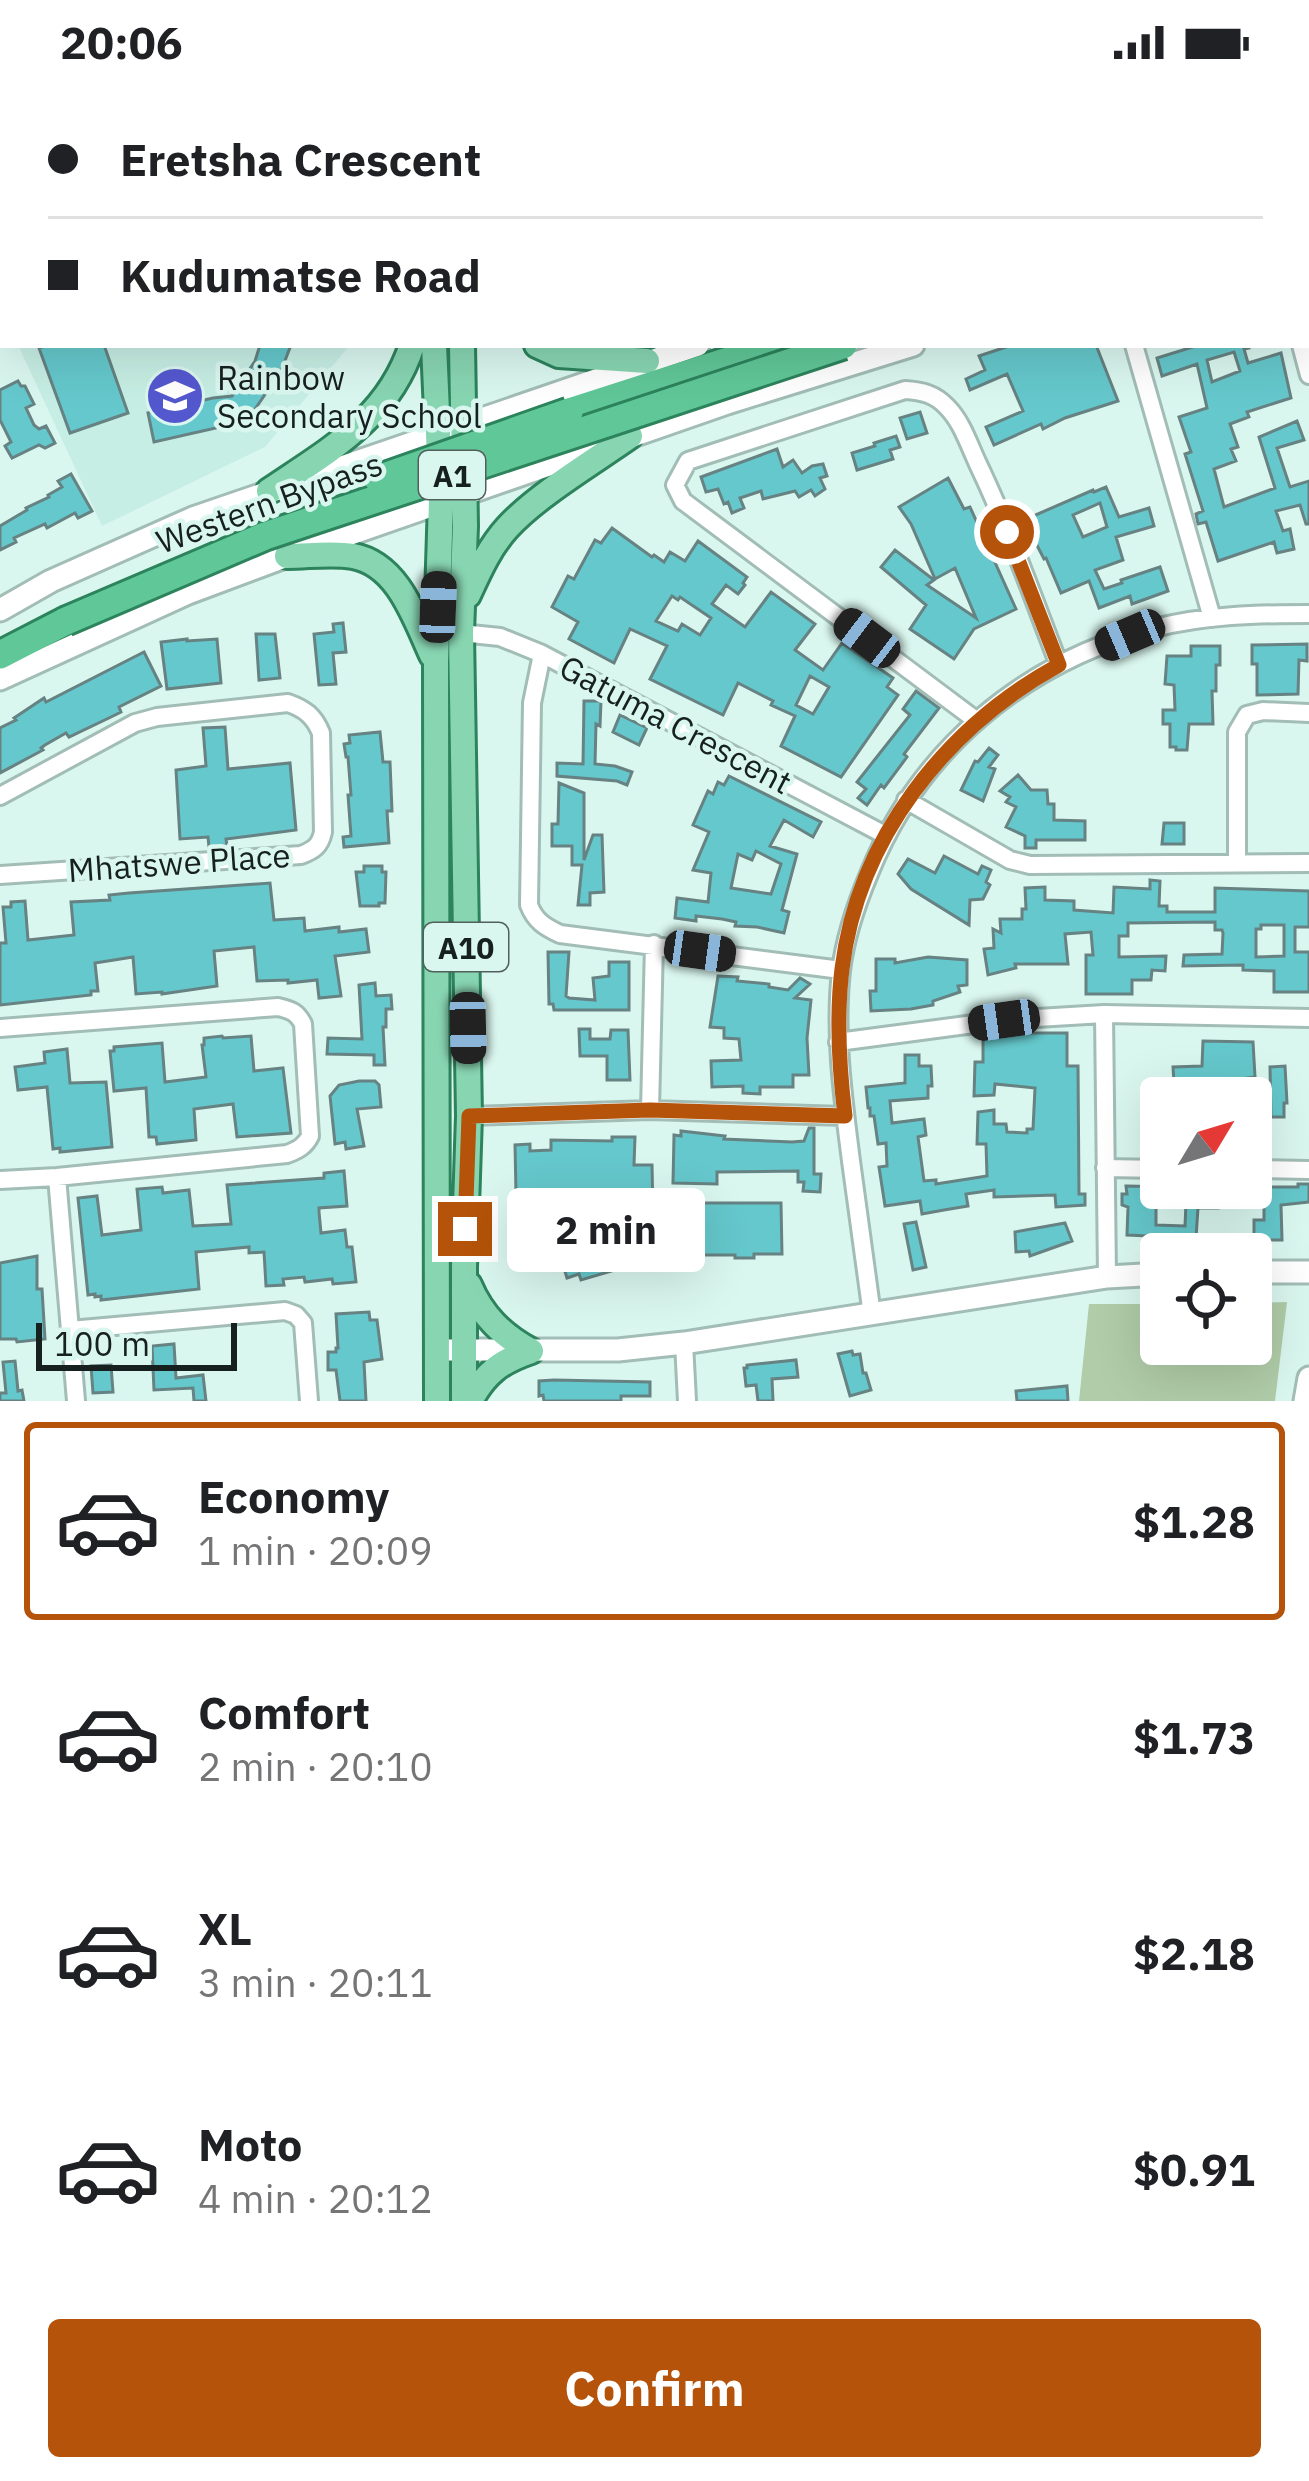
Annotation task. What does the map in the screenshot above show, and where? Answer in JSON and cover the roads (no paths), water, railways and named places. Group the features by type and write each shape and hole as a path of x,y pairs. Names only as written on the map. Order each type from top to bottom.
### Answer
{"highway":[{"name":"Western Bypass","path":"0,656 127,574 260,520 769,348"},
{"name":"Western Bypass","path":"0,635 283,530 834,348"}],"main road":[{"path":"269,491 360,428 390,393 411,348"},
{"name":"A10","path":"434,348 438,433 453,497 461,621 469,1116 464,1267 467,1401"},
{"name":"A10","path":"437,1401 436,662 464,424 462,348"},
{"path":"543,348 559,355 647,361"},
{"path":"461,621 488,554 509,525 630,436"},
{"path":"287,556 356,556 386,572 406,598 436,662"},
{"path":"464,1267 480,1308 494,1326 531,1351"},
{"path":"467,1401 494,1368 531,1351"}],"street":[{"path":"0,610 51,581 193,518 688,348"},
{"path":"0,679 188,593 287,556 630,436 904,348"},
{"path":"1135,348 1212,619"},
{"path":"977,721 683,501 675,485 688,461 905,390 923,391 951,411 962,428 1059,665"},
{"path":"530,402 513,422 511,439 519,457 543,466"},
{"path":"334,470 374,477 383,489 383,512 361,532"},
{"path":"872,1315 838,1042 842,970 860,895 885,835 906,800 949,747 991,708 1059,665 1158,627 1309,614"},
{"name":"Gatuma Crescent","path":"461,621 542,654 885,835"},
{"path":"542,654 532,703 529,905 533,917 560,934 842,970"},
{"name":"Mhatswe Place","path":"0,796 135,723 157,717 288,704 315,718 321,733 323,832 314,850 0,875"},
{"path":"1237,862 1237,732 1247,716 1263,711 1309,713"},
{"path":"906,800 1010,860 1030,865 1309,863"},
{"path":"650,1110 654,944"},
{"path":"0,1028 278,1007 291,1010 303,1024 310,1136 307,1143 287,1154 0,1180"},
{"path":"838,1042 1004,1020 1104,1014 1309,1018"},
{"path":"1104,1014 1107,1277"},
{"path":"469,1116 650,1110 845,1116"},
{"path":"1105,1168 1140,1168"},
{"path":"1272,1169 1309,1170"},
{"path":"57,1178 76,1401"},
{"path":"1272,1272 1309,1272"},
{"path":"437,1350 618,1350 684,1343 1140,1275"},
{"path":"70,1330 285,1311 303,1323 309,1401"},
{"path":"684,1343 687,1401"},
{"path":"1305,1401 1309,1378"}],"place":[{"name":"Rainbow Secondary School","path":"175,396"}]}
